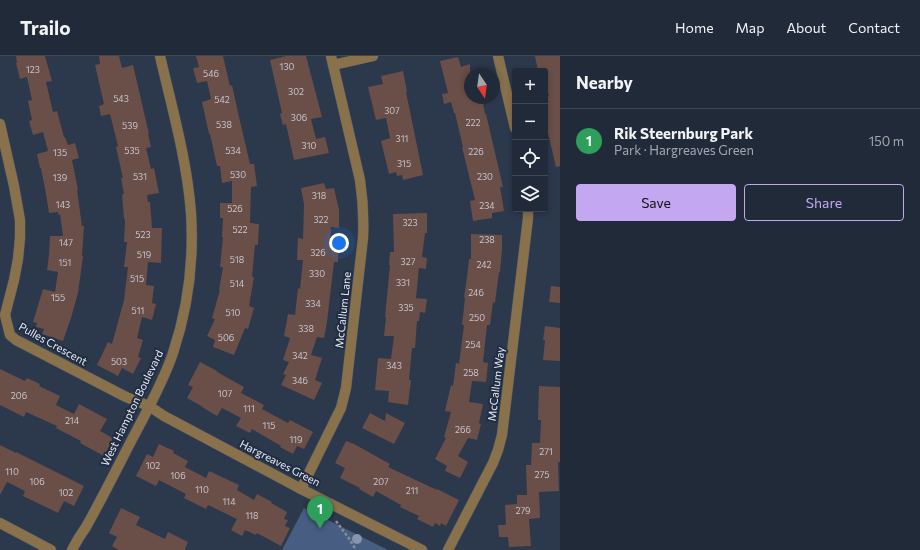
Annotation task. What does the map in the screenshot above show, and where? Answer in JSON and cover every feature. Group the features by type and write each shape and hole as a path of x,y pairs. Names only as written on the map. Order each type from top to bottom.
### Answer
{"street":[{"name":"West Hampton Boulevard","path":"72,550 162,381 170,361 178,333 191,270 192,250 189,189 185,163 160,56"},
{"path":"332,60 373,56"},
{"path":"498,56 512,115"},
{"name":"McCallum Lane","path":"301,489 341,408 346,388 363,238 364,211 360,180 332,60"},
{"name":"Pulles Crescent","path":"0,124 20,220 18,259 5,315 10,335 23,344 126,397 149,406"},
{"name":"McCallum Way","path":"448,550 493,463 502,436 528,212"},
{"name":"Hargreaves Green","path":"149,406 164,416 301,489 422,550"},
{"path":"0,523 51,550"}],"path":[{"path":"332,518 338,521 356,550"}],"shaded area":[{"path":"304,508 388,550 282,550"}],"building":[{"path":"16,56 45,56 52,81 46,82 53,112 57,111 64,137 68,145 75,143 79,158 72,160 78,190 82,226 84,226 83,256 78,293 63,341 42,334 44,329 36,327 37,323 33,322 43,289 55,292 58,272 47,270 50,236 63,236 60,214 58,215 58,212 49,213 37,154 48,151 43,132 33,135 29,121 32,120 28,101 32,100 27,77 20,79"},
{"path":"99,56 119,56 122,68 133,65 149,134 151,147 146,148 151,169 154,168 159,193 147,195 148,202 150,202 152,228 162,228 161,263 148,262 146,285 154,286 152,303 156,304 152,320 142,317 137,338 143,340 138,357 141,358 133,374 122,368 118,376 97,365 108,342 112,344 124,300 128,267 124,267 127,242 124,242 125,219 122,194 124,194 121,178 123,178 116,147 118,146 110,114 101,116 99,106 104,104 95,65 100,64"},
{"path":"196,56 223,56 230,86 232,85 250,164 254,164 257,186 251,187 250,223 259,224 258,245 255,245 252,277 254,277 249,306 254,308 248,329 245,328 234,355 213,347 215,340 207,336 215,319 212,318 220,290 223,267 220,267 223,218 220,218 220,203 232,203 232,181 222,183 220,166 217,166 202,102 211,99 207,81 197,83 193,68 199,67"},
{"path":"286,56 306,56 322,117 311,119 316,139 325,137 329,153 294,160 286,124 283,125 280,114 282,113 270,60"},
{"path":"535,56 560,56 560,166 556,167 548,133 548,68 537,68"},
{"path":"458,57 461,67 470,64 470,68 464,68 464,104 483,104 503,187 500,187 504,211 492,213 492,218 473,221 470,201 475,200 455,113 451,102 444,104 442,94 448,93 440,61"},
{"path":"403,71 423,175 403,180 402,175 397,176 396,172 389,174 381,141 390,138 386,118 376,120 368,87 383,84 381,76"},
{"path":"324,183 326,189 334,188 339,210 339,228 331,227 330,247 338,247 338,262 334,262 324,338 317,337 311,355 322,358 315,380 322,383 314,400 281,385 286,375 283,374 289,362 283,360 290,338 284,336 288,314 295,315 298,288 300,289 303,260 297,260 298,238 303,239 304,204 301,188"},
{"path":"427,213 427,233 425,233 422,257 427,258 426,269 419,268 416,298 427,299 425,313 420,312 419,321 417,321 415,348 412,348 409,380 411,380 408,405 388,402 389,391 375,390 378,358 391,359 394,336 384,336 390,252 394,252 393,214"},
{"path":"471,234 502,235 502,249 495,303 493,302 490,325 487,325 483,362 488,363 486,382 472,381 469,402 483,404 479,423 481,424 477,440 468,438 458,456 468,462 460,478 445,471 447,466 435,459 446,438 444,437 451,412 445,411 451,385 453,386 456,363 459,364 464,325 462,325 464,298 469,259 471,259"},
{"path":"551,286 560,287 560,303 549,302"},
{"path":"545,326 560,328 560,361 543,360"},
{"path":"200,362 244,387 241,393 264,405 262,409 288,423 290,420 313,432 304,449 297,446 293,454 252,429 250,433 236,426 241,418 222,408 217,416 187,398 193,387 188,385"},
{"path":"0,369 25,381 27,378 40,384 39,386 60,396 56,405 74,414 79,404 107,419 100,431 113,438 104,456 80,443 81,441 56,428 57,426 26,412 24,417 0,405"},
{"path":"539,386 560,387 560,462 558,462 559,491 539,492 540,518 529,519 531,546 509,547 508,537 499,537 498,525 506,525 505,505 517,504 517,495 527,495 526,465 531,465 532,443 540,443 541,420 538,420"},
{"path":"370,413 385,421 386,413 405,423 394,444 362,428"},
{"path":"346,441 390,464 388,467 459,500 446,526 441,523 440,526 435,523 433,527 417,519 419,516 400,507 401,505 376,491 373,497 359,489 360,488 340,478 345,468 335,463"},
{"path":"159,444 174,451 173,453 188,461 185,467 206,478 209,471 239,485 237,490 254,500 257,494 287,512 284,519 288,520 285,526 290,528 281,546 257,533 256,535 245,530 242,536 231,530 237,519 208,505 206,509 184,498 186,494 159,480 156,486 136,476 147,454 153,457"},
{"path":"0,445 84,486 74,506 64,501 58,513 23,496 25,491 7,482 0,495"},
{"path":"121,508 140,517 136,525 165,539 168,532 188,542 185,549 187,550 119,550 112,546 117,537 109,533"}],"place":[{"name":"Rik Steernburg Park","path":"320,529"}]}
